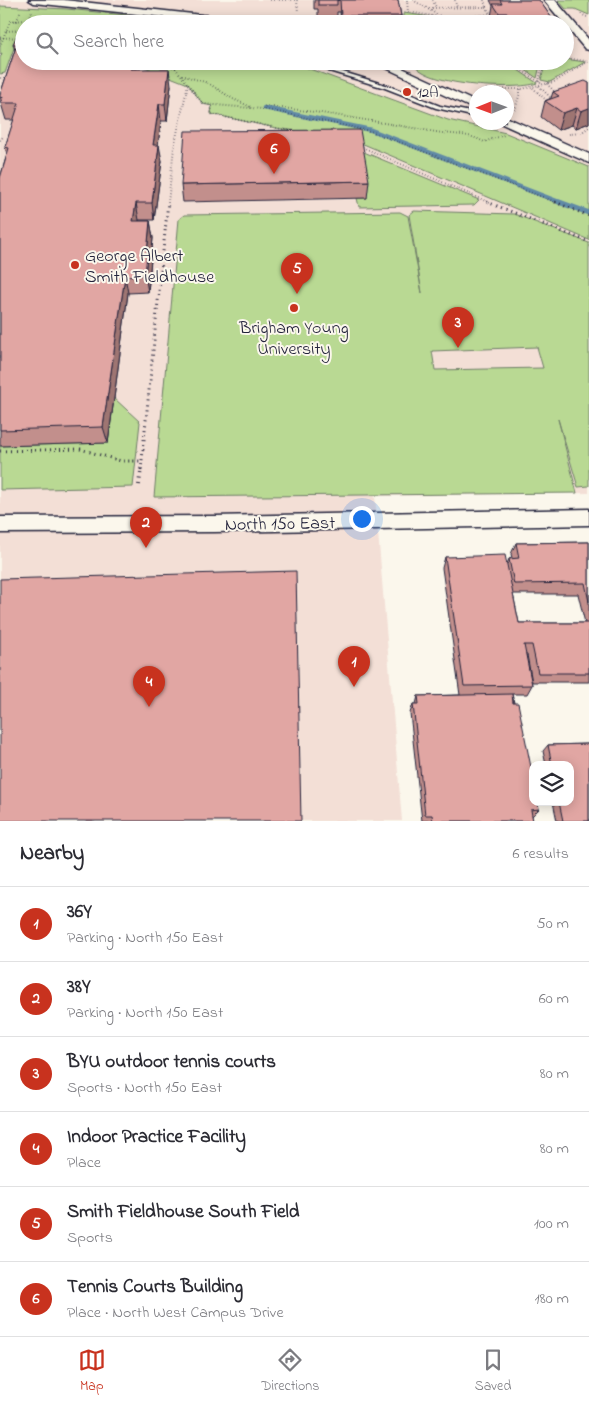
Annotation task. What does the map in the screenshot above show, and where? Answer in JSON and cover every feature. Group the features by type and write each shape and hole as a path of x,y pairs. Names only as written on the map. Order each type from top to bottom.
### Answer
{"street":[{"path":"34,0 175,15"},
{"path":"549,0 562,15"},
{"path":"574,29 589,46"},
{"path":"397,70 469,103"},
{"path":"514,125 589,159"},
{"name":"North 150 East","path":"0,525 216,524 589,518"}],"lane":[{"path":"331,70 387,86 438,107 457,113 469,114"}],"path":[{"path":"270,0 297,0"},
{"path":"407,0 408,12 424,15"},
{"path":"413,0 440,15"},
{"path":"434,0 436,8"},
{"path":"455,0 457,8"},
{"path":"484,0 486,8 491,15 499,14"},
{"path":"429,8 486,8"},
{"path":"0,46 10,21 15,20"},
{"path":"6,31 15,30"},
{"path":"2,38 15,37"},
{"path":"574,59 589,61"},
{"path":"514,90 532,88 539,84 554,82 589,61"},
{"path":"178,70 204,104 263,109 370,131 533,192 589,216"},
{"path":"520,70 539,84 559,105"},
{"path":"539,84 541,70"},
{"path":"4,84 8,73"},
{"path":"182,75 208,82 233,99 254,108"},
{"path":"0,78 7,78"},
{"path":"139,485 174,146 188,84"},
{"path":"545,84 560,96"},
{"path":"532,88 553,107"},
{"path":"212,106 211,114 295,132"},
{"path":"263,109 265,106 358,119 458,136 478,137 484,142 503,135"},
{"path":"353,143 500,207 589,242"},
{"path":"0,451 80,449 121,461 142,461"}],"shaded area":[{"name":"Brigham Young University","path":"0,0 589,0 589,493 375,496 402,821 0,821"}],"green space":[{"path":"558,0 589,0 589,15 575,9 566,9"},
{"path":"0,6 67,9 126,15 15,15 15,45 5,73 0,74 0,58 2,53 0,54"},
{"path":"574,60 585,62 574,68"},
{"path":"153,70 312,70 448,120 469,125 469,130 493,130 506,133 589,167 589,240 354,140 276,128 211,114 212,106 203,104 188,84"},
{"path":"421,70 518,70 537,83 514,86 480,85 449,81 432,76"},
{"path":"525,70 539,70 537,78"},
{"path":"544,70 571,70 550,82 541,80"},
{"path":"359,150 479,200 474,205 359,207 357,198 367,198"},
{"path":"414,211 514,214 589,243 589,486 578,487 558,419 577,493 154,497 179,219 184,215 400,212 408,216 422,293 409,215","holes":["537,347 543,368 435,370 432,351"]},
{"path":"114,398 140,422 133,487 0,490 0,446 108,443"}],"building":[{"path":"318,0 337,0 337,5 318,5"},
{"path":"340,0 398,0 401,15 341,15"},
{"path":"500,0 539,0 550,15 509,15 508,13 499,13 493,4 502,4"},
{"name":"George Albert Smith Fieldhouse","path":"15,50 15,70 169,70 165,104 159,104 153,145 159,145 152,203 136,203 133,221 150,221 145,275 125,276 103,427 0,430 0,178 9,148 5,147 19,103 1,103 3,97 0,98"},
{"path":"585,81 589,83 589,108 581,111 577,108 563,113 545,101 559,96 553,92"},
{"path":"360,130 369,181 181,185 185,131"},
{"path":"589,542 589,602 585,583 514,584 509,559 519,558 516,543"},
{"path":"505,555 519,623 589,623 589,673 538,673 532,645 524,645 532,685 464,686 445,557"},
{"path":"296,571 301,821 0,821 0,579"},
{"path":"512,694 513,703 518,703 530,761 529,806 539,806 539,809 531,810 533,821 433,821 432,815 425,815 413,704 419,704 418,696"},
{"path":"589,744 589,821 563,821 560,806 574,806 574,761 551,761 548,745"}],"waterway":[{"path":"264,108 371,130 562,203"},
{"path":"559,202 589,213"}],"place":[{"name":"12A","path":"407,92"},
{"name":"Tennis Courts Building","path":"274,174"},
{"name":"George Albert Smith Fieldhouse","path":"75,265"},
{"name":"Smith Fieldhouse South Field","path":"297,294"},
{"name":"Brigham Young University","path":"294,308"},
{"name":"BYU outdoor tennis courts","path":"458,348"},
{"name":"38Y","path":"146,548"},
{"name":"36Y","path":"354,687"},
{"name":"Indoor Practice Facility","path":"149,707"}]}
